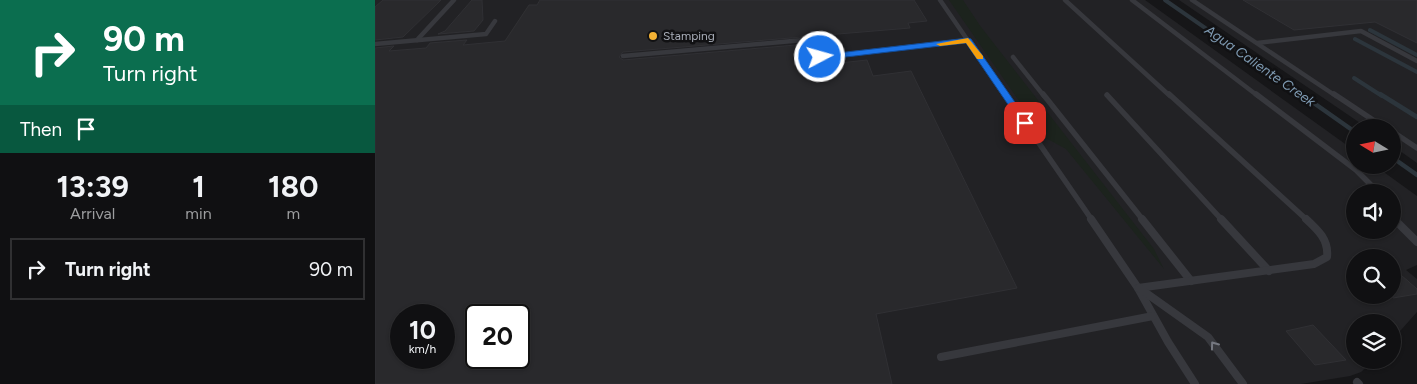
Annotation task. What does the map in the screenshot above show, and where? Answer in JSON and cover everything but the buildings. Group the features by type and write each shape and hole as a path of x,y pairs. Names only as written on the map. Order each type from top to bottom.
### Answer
{"lane":[{"path":"417,40 454,0"},
{"path":"940,0 1138,288 1195,384"},
{"path":"1065,0 1319,231 1328,246 1327,257 1322,261 1269,271 1138,288"},
{"path":"1132,0 1356,170 1370,184"},
{"path":"1192,0 1371,119"},
{"path":"375,44 486,34 495,21"},
{"path":"1257,43 1361,31 1417,61"},
{"path":"623,56 815,38 820,57 968,40"},
{"path":"1013,57 1191,281"},
{"path":"1107,95 1269,271"},
{"path":"1401,137 1417,148"},
{"path":"1401,226 1417,242"},
{"path":"1138,288 1208,337 1243,384"},
{"path":"941,357 1153,316"}],"shaded area":[{"path":"375,0 1145,0 1346,145 1346,174 1386,174 1400,184 1346,184 1346,239 1401,239 1401,184 1417,196 1417,265 1406,270 1417,279 1417,312 1401,330 1401,314 1346,314 1346,369 1364,369 1350,376 1301,384 375,384"},
{"path":"949,0 963,0 981,27 1154,249 1164,269 1066,149 1044,137"},
{"path":"1179,0 1417,0 1417,163 1401,152 1401,119 1354,119"}],"waterway":[{"name":"Agua Caliente Creek","path":"1165,0 1303,96"},
{"path":"1370,30 1417,55"},
{"path":"1355,39 1417,72"},
{"path":"1354,78 1382,96"},
{"name":"Agua Caliente Creek","path":"1301,94 1346,126"},
{"path":"1380,94 1417,117"},
{"name":"Agua Caliente Creek","path":"1401,164 1417,175"}],"slow traffic":[{"path":"940,44 968,40 980,58"}],"place":[{"name":"Stamping","path":"653,36"}],"route":[{"path":"820,57 968,40 1025,123"}]}
